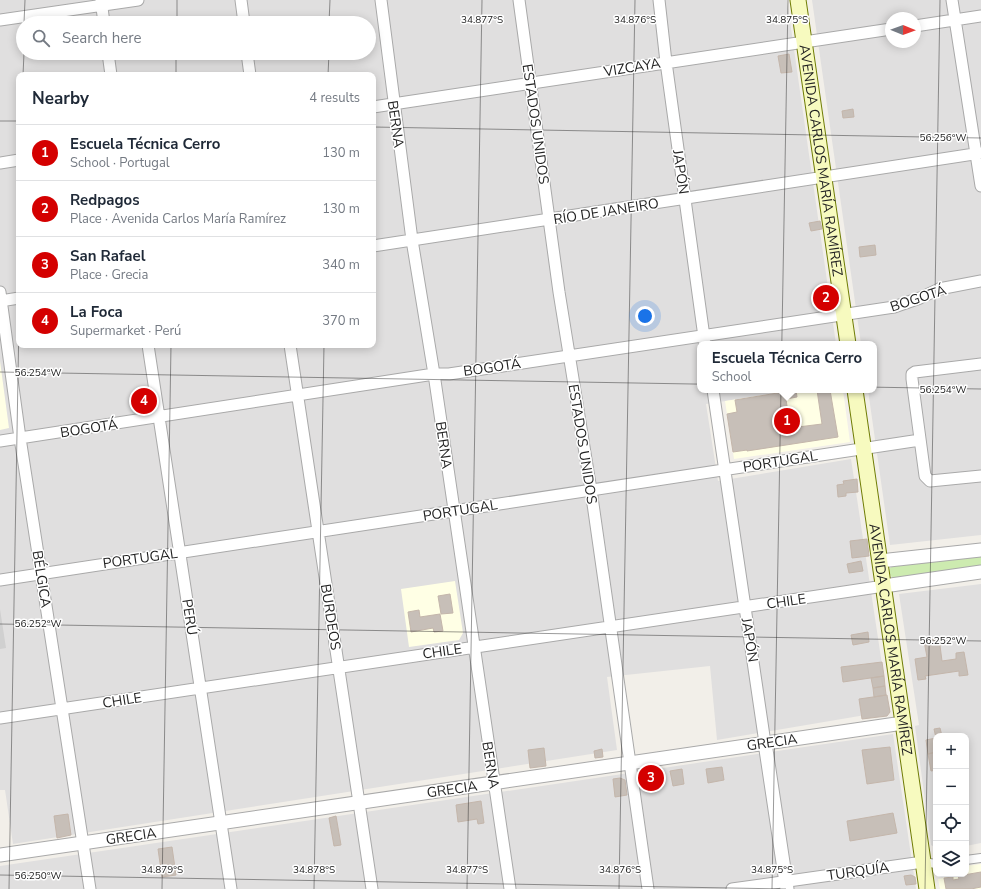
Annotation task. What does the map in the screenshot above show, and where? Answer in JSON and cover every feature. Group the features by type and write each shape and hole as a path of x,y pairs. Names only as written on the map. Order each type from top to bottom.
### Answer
{"main road":[{"name":"AVENIDA CARLOS MARÍA RAMÍREZ","path":"798,0 848,341"},
{"name":"AVENIDA CARLOS MARÍA RAMÍREZ","path":"854,393 904,723 930,863 927,889"}],"street":[{"path":"24,16 101,3 138,0"},
{"path":"241,0 243,16"},
{"name":"BERNA","path":"381,0 412,240 434,374 473,647 510,889"},
{"name":"ESTADOS UNIDOS","path":"519,0 529,83 559,292 591,490 648,889"},
{"name":"JAPÓN","path":"659,0 666,62 705,340"},
{"path":"952,0 979,154 981,186"},
{"path":"101,3 103,16"},
{"path":"921,25 981,16"},
{"path":"0,20 16,17"},
{"name":"VIZCAYA","path":"376,107 885,30"},
{"path":"109,60 111,72"},
{"path":"248,60 250,72"},
{"name":"RÍO DE JANEIRO","path":"376,246 979,154"},
{"path":"0,163 16,160"},
{"name":"BOGOTÁ","path":"0,441 434,374 449,374 570,356 705,340 894,307 920,298 939,289 981,281"},
{"path":"0,298 16,298"},
{"name":"BÉLGICA","path":"0,298 20,438 90,889"},
{"name":"PERÚ","path":"148,348 231,889"},
{"name":"BURDEOS","path":"290,348 372,889"},
{"path":"981,364 915,372 912,374 925,476 930,481 981,476"},
{"name":"JAPÓN","path":"713,393 787,885"},
{"name":"PORTUGAL","path":"0,580 41,572 920,440"},
{"path":"880,561 981,550"},
{"path":"884,586 981,572"},
{"name":"CHILE","path":"0,718 884,586"},
{"name":"GRECIA","path":"0,855 904,723"},
{"path":"969,860 981,858"},
{"name":"TURQUÍA","path":"732,889 787,885 930,863"}],"shaded area":[{"path":"0,0 787,0 836,341 697,341 697,393 778,393 706,404 718,481 851,459 889,711 717,740 710,666 607,677 617,750 13,844 5,790 0,790"},
{"path":"812,0 981,0 981,535 890,545 868,393 877,393 877,341 861,341"},
{"path":"0,361 9,428 0,430"},
{"path":"777,393 843,393 850,442 734,459 725,401"},
{"path":"455,581 463,633 459,640 409,647 401,589"},
{"path":"981,584 981,843 969,845 969,733 933,733 933,846 931,845 915,726 919,725 899,594"},
{"path":"0,609 6,648 0,649"},
{"path":"893,734 916,889 0,889 0,866"},
{"path":"981,864 981,889 940,889 938,879 944,877 969,877 969,866"}],"green space":[{"path":"981,555 981,568 893,579 889,573 890,568 895,565"}],"building":[{"path":"789,54 792,72 781,73 778,56"},
{"path":"853,109 854,117 843,118 842,111"},
{"path":"820,221 822,229 811,231 809,223"},
{"path":"875,245 876,255 860,257 859,247"},
{"path":"828,294 830,301 825,306 823,296"},
{"path":"778,393 796,393 797,397 786,399 790,428 822,424 817,393 831,393 838,437 733,452 727,414 737,412 735,400"},
{"path":"857,479 858,492 846,493 846,496 838,497 837,485 844,484 843,481"},
{"path":"867,539 869,556 852,558 850,541"},
{"path":"861,561 863,571 849,573 847,564"},
{"path":"450,594 453,613 441,614 438,596"},
{"path":"419,610 420,617 440,614 443,631 434,632 433,628 411,632 408,612"},
{"path":"868,632 869,642 853,645 851,635"},
{"path":"939,638 942,661 956,659 956,653 964,652 968,675 959,676 959,671 925,676 926,679 918,680 915,659 927,657 924,641"},
{"path":"882,662 884,676 843,682 841,667"},
{"path":"884,676 885,686 873,688 871,678"},
{"path":"885,686 886,695 874,697 873,688"},
{"path":"887,695 890,712 887,716 862,719 859,699"},
{"path":"940,728 941,733 935,733 934,729"},
{"path":"933,739 933,753 928,754 926,740"},
{"path":"890,747 894,780 867,784 862,750"},
{"path":"544,748 546,766 530,768 528,750"},
{"path":"602,749 603,757 595,758 594,751"},
{"path":"933,753 933,771 931,771 928,754"},
{"path":"722,767 724,780 708,783 706,769"},
{"path":"682,769 684,784 673,786 670,771"},
{"path":"654,771 656,783 648,784 646,774"},
{"path":"620,778 625,780 627,795 615,797 613,779"},
{"path":"481,801 484,823 478,824 477,819 458,822 456,805"},
{"path":"893,813 897,833 850,841 847,821"},
{"path":"68,814 71,835 57,838 54,816"},
{"path":"336,816 341,845 334,846 329,818"},
{"path":"172,847 176,875 162,877 158,849"},
{"path":"981,872 981,887 971,889 946,889 944,878 953,877 953,880 959,879 958,877 969,877 969,874"},
{"path":"911,875 915,877 916,884 906,885 904,876"}],"place":[{"name":"Redpagos","path":"826,298"},
{"name":"La Foca","path":"144,401"},
{"name":"Escuela Técnica Cerro","path":"787,421"},
{"name":"San Rafael","path":"651,778"}]}
